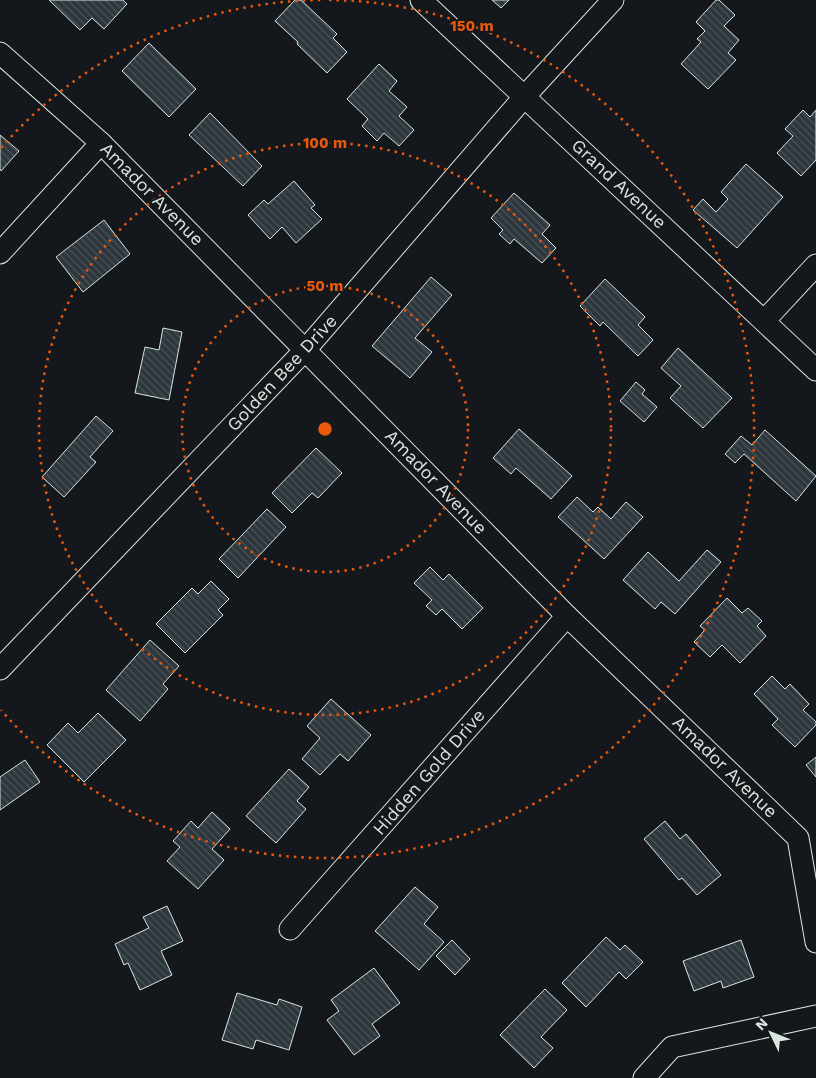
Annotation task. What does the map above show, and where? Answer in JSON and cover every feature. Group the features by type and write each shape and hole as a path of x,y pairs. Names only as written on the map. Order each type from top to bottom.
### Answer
{"street":[{"name":"Grand Avenue","path":"421,0 816,370"},
{"name":"Golden Bee Drive","path":"0,669 306,349 525,96 613,0"},
{"name":"Amador Avenue","path":"0,53 101,143 567,616 798,838 816,942"},
{"path":"0,253 101,143"},
{"path":"764,321 816,265"},
{"name":"Hidden Gold Drive","path":"290,929 567,616"},
{"path":"644,1078 672,1047 816,1016"}],"building":[{"path":"49,0 123,0 127,4 104,29 92,18 80,30"},
{"path":"295,0 301,0 337,34 333,38 347,52 327,73 275,21"},
{"path":"492,0 509,0 501,8"},
{"path":"716,0 719,0 735,15 724,26 739,40 728,53 736,60 708,89 681,64 701,42 697,39 705,31 696,22"},
{"path":"149,43 196,89 169,117 122,71"},
{"path":"379,64 397,81 389,91 407,107 399,116 414,130 399,146 384,133 377,141 362,126 368,119 347,99"},
{"path":"803,110 810,117 816,110 816,160 801,176 777,153 793,136 785,129"},
{"path":"210,113 262,166 243,186 189,135"},
{"path":"0,135 19,151 1,171 0,169"},
{"path":"746,164 783,197 737,248 693,210 703,199 716,212 728,199 721,192"},
{"path":"294,181 315,205 311,208 322,219 296,243 282,227 270,239 248,215 264,200 268,204"},
{"path":"514,193 550,225 542,234 556,248 542,263 514,239 510,244 499,234 503,230 491,218"},
{"path":"104,220 130,254 83,292 56,257"},
{"path":"431,277 452,295 415,338 432,352 410,378 372,346"},
{"path":"605,279 645,317 638,325 653,340 638,356 603,322 600,326 580,306"},
{"path":"163,328 182,332 169,400 135,393 145,347 159,350"},
{"path":"678,348 732,398 703,428 670,398 681,386 661,368"},
{"path":"636,382 645,390 642,394 657,407 644,422 620,401"},
{"path":"96,416 113,431 90,457 96,462 64,497 42,477"},
{"path":"519,429 572,476 551,499 516,468 511,474 493,458"},
{"path":"765,430 816,476 796,501 744,454 735,463 725,454 741,436 752,445"},
{"path":"316,448 342,473 318,498 312,493 292,513 272,493"},
{"path":"577,497 593,512 598,507 611,519 626,502 643,517 604,559 558,517"},
{"path":"267,509 286,527 238,578 219,559"},
{"path":"707,550 721,562 675,614 661,602 655,609 623,580 648,552 679,581"},
{"path":"430,567 443,580 449,574 483,608 462,629 442,609 436,615 426,606 432,600 414,583"},
{"path":"211,581 229,599 218,610 223,615 185,653 156,624 192,588 198,594"},
{"path":"727,598 742,613 748,608 762,621 757,626 766,636 740,663 722,645 710,657 694,642 705,630 700,626"},
{"path":"150,640 179,666 163,684 168,689 140,721 106,690"},
{"path":"772,676 785,689 790,684 809,704 803,710 816,722 816,725 795,747 772,725 778,719 754,694"},
{"path":"331,699 371,735 348,761 340,754 320,775 302,759 320,738 307,726"},
{"path":"98,713 126,740 84,782 47,745 68,723 78,733"},
{"path":"816,757 816,777 806,765"},
{"path":"25,760 40,782 0,810 0,777"},
{"path":"289,769 309,787 297,801 306,809 276,843 246,816"},
{"path":"212,812 230,829 212,849 224,860 198,889 167,861 180,847 173,841 191,821 198,828"},
{"path":"665,821 680,839 686,834 721,875 697,895 682,878 679,880 644,839"},
{"path":"415,887 438,907 424,924 444,942 419,970 375,931"},
{"path":"167,906 183,941 161,951 172,975 140,990 128,963 124,965 115,944 149,928 143,917"},
{"path":"606,937 620,950 625,945 643,962 626,979 619,972 586,1007 562,983"},
{"path":"452,940 470,959 455,975 436,956"},
{"path":"741,940 754,977 723,988 721,981 694,991 683,961"},
{"path":"374,968 400,1003 372,1024 380,1036 354,1055 327,1020 339,1011 331,1000"},
{"path":"545,989 567,1010 541,1037 553,1048 534,1068 500,1035"},
{"path":"237,993 277,1005 279,999 302,1007 289,1050 256,1040 253,1049 222,1040"}]}
